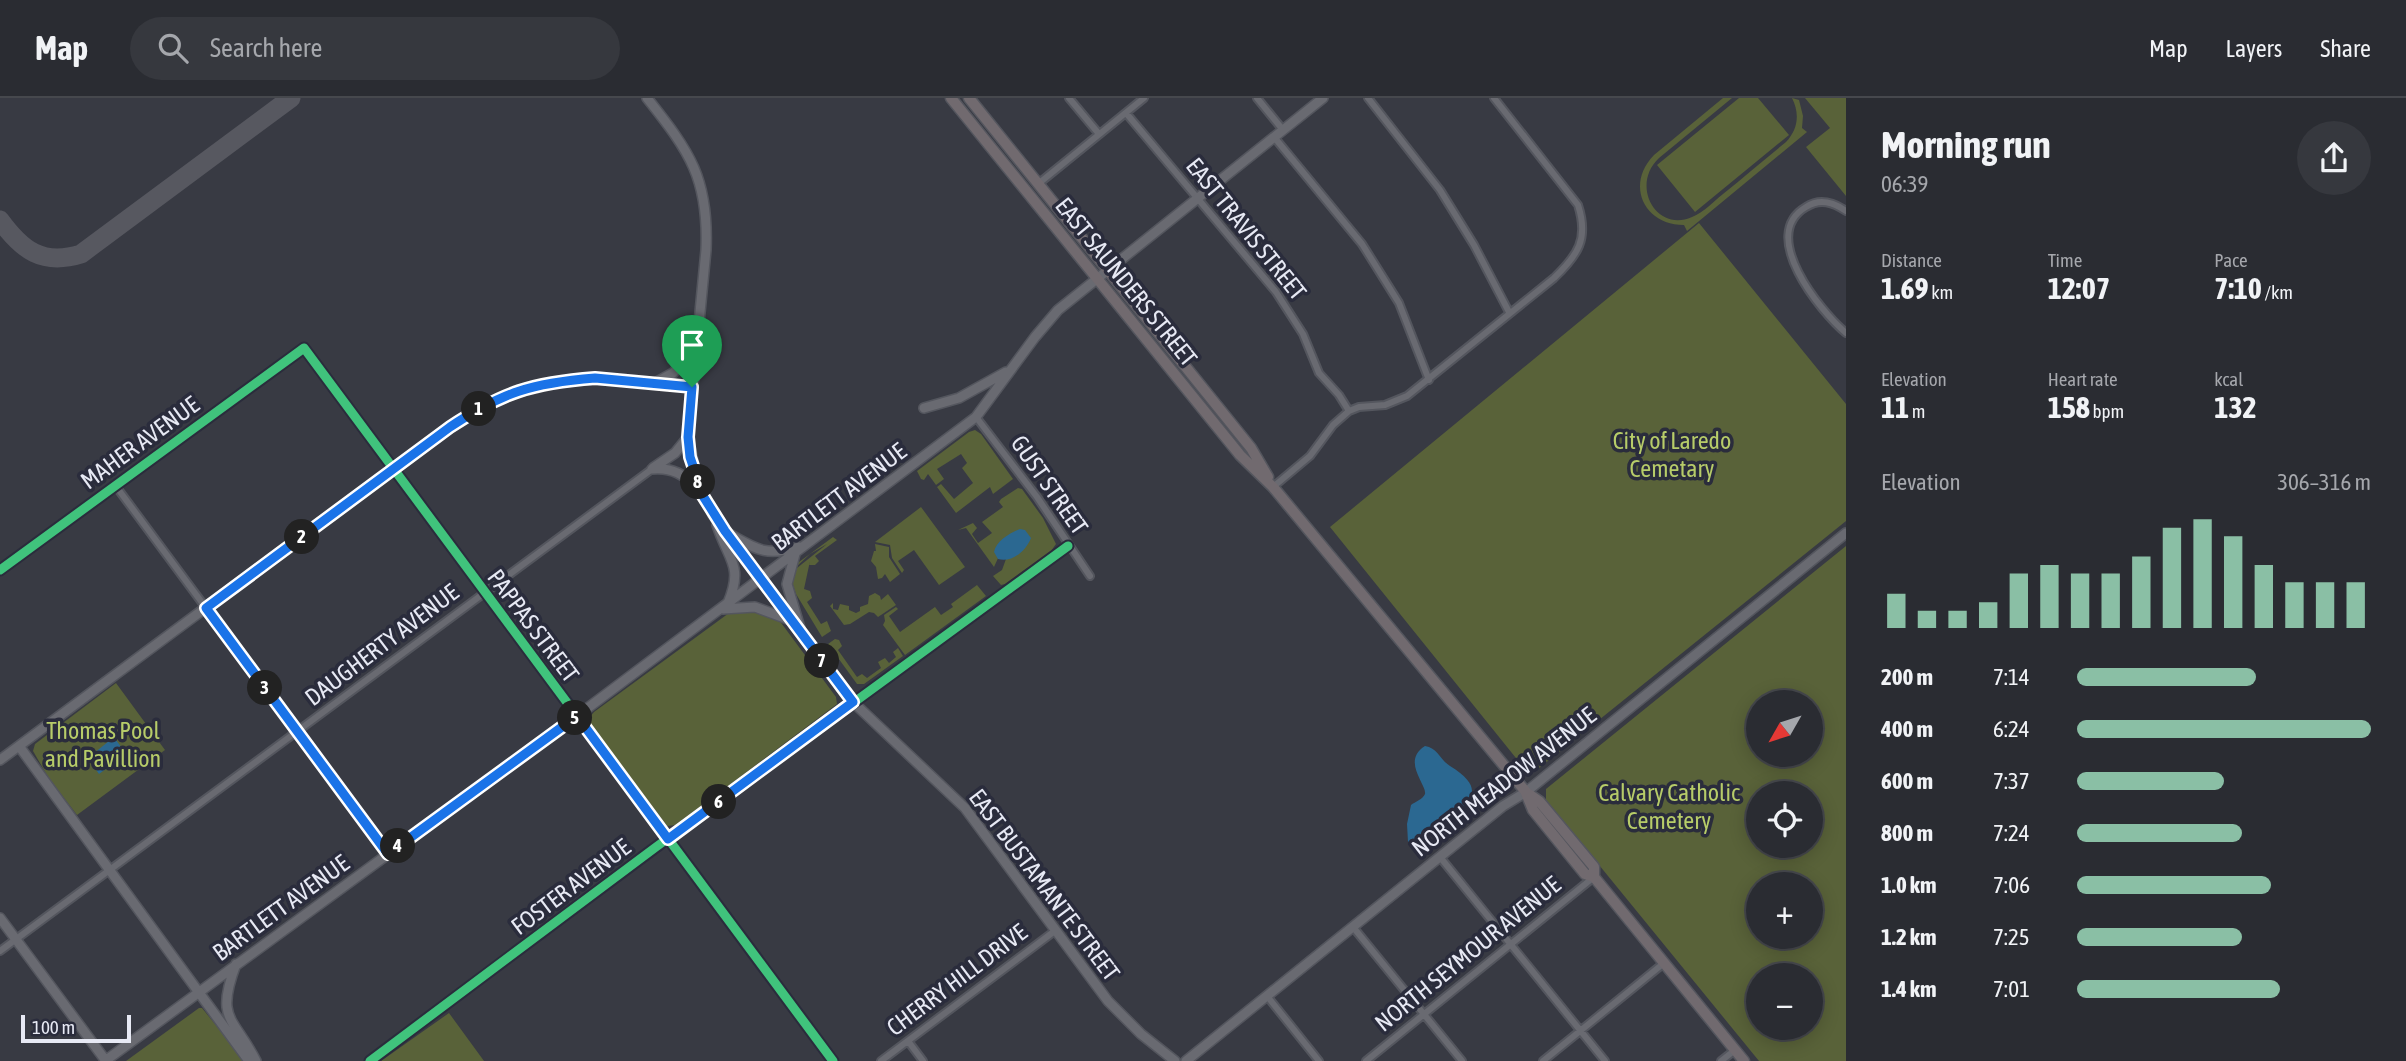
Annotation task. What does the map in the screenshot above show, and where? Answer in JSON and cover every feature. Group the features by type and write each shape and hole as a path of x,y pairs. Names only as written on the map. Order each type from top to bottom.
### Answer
{"main road":[{"name":"EAST BUSTAMANTE STREET","path":"647,98 691,157 704,196 706,250 688,437 690,457 713,515 853,702 965,808 1123,1017 1175,1061"},
{"name":"EAST SAUNDERS STREET","path":"969,98 1251,448 1273,487"},
{"name":"BARTLETT AVENUE","path":"105,1061 577,716 976,417 1058,310 1323,98"},
{"path":"953,100 963,104 983,126 994,130"},
{"name":"EAST SAUNDERS STREET","path":"953,100 1240,455 1273,487 1526,792 1533,810 1585,874 1594,877 1744,1061"},
{"path":"654,383 673,373 696,348"},
{"path":"924,408 965,395 1011,369"},
{"path":"0,760 450,427 487,404 535,385 595,378 692,387"},
{"path":"652,469 675,453 688,437"},
{"path":"652,469 676,470 701,490"},
{"path":"713,515 735,571 735,586 724,607 759,607 793,622"},
{"path":"725,531 753,548 766,552 783,552 808,545"},
{"name":"NORTH MEADOW AVENUE","path":"1186,1061 1503,806 1526,792 1846,533"},
{"path":"796,554 787,584 801,633"},
{"path":"19,746 249,1061"},
{"path":"0,918 105,1061"},
{"path":"236,964 230,981 227,1012 256,1061"}],"street":[{"path":"1069,98 1098,134"},
{"path":"1038,184 1144,98"},
{"path":"1257,98 1283,130"},
{"path":"1368,98 1440,190 1474,245 1509,312"},
{"path":"1273,487 1310,456 1333,425 1349,411 1397,402 1429,380 1509,312 1554,278 1574,257 1583,233 1578,205 1494,98"},
{"name":"EAST TRAVIS STREET","path":"1126,113 1276,292 1303,334 1319,373 1349,411"},
{"path":"1274,137 1362,244 1399,303 1429,380"},
{"path":"1846,211 1829,202 1806,206 1793,218 1787,236 1791,255 1813,296 1846,333"},
{"name":"PAPPAS STREET","path":"304,348 833,1061"},
{"name":"MAHER AVENUE","path":"0,570 304,348"},
{"name":"GUST STREET","path":"976,417 1037,497 1090,576"},
{"name":"DAUGHERTY AVENUE","path":"0,951 652,469"},
{"path":"115,485 388,854"},
{"name":"FOSTER AVENUE","path":"370,1061 853,702 1068,546"},
{"path":"1440,857 1605,1061"},
{"name":"NORTH SEYMOUR AVENUE","path":"1366,1061 1594,877"},
{"path":"1353,927 1462,1061"},
{"name":"CHERRY HILL DRIVE","path":"881,1061 1056,930"},
{"path":"1543,1061 1664,963"},
{"path":"1267,996 1320,1061"},
{"path":"908,1041 923,1061"},
{"path":"1721,1061 1735,1050"}],"green space":[{"path":"1723,98 1732,98 1659,158 1651,169 1647,193 1651,204 1668,218 1679,220 1700,212 1786,142 1796,121 1792,98 1799,100 1803,116 1802,128 1807,132 1687,231 1684,225 1670,223 1649,211 1640,190 1641,179 1645,167 1654,155"},
{"path":"1739,98 1758,98 1789,135 1695,212 1657,165"},
{"path":"1805,98 1846,98 1846,196 1806,147 1830,128"},
{"name":"City of Laredo Cemetary","path":"1699,223 1846,404 1846,521 1538,769 1524,768 1330,527"},
{"path":"975,430 981,434 1013,479 993,494 990,487 956,513 937,487 941,484 954,499 973,483 962,468 967,463 961,454 937,469 944,479 936,485 928,474 924,480 917,471"},
{"path":"1018,488 1022,489 1043,518 1056,544 1051,551 1001,585 993,576 1002,570 1006,559 999,556 994,567 966,528 958,530 973,523 977,528 972,534 978,543 992,533 982,522 1003,507 999,502 1001,499"},
{"path":"921,507 965,567 939,585 914,550 898,561 904,570 902,573 892,558 890,545 875,542"},
{"path":"833,537 837,540 815,556 819,561 815,565 809,565 804,589 810,591 812,598 807,602 821,624 827,621 831,631 822,637 796,594 792,582 797,568 827,544 810,554 794,569 799,562"},
{"path":"875,544 889,547 889,557 900,574 890,582 885,574 878,579 876,567 871,561 876,551"},
{"name":"Calvary Catholic Cemetery","path":"1846,546 1846,1061 1759,1061 1546,800 1546,789"},
{"path":"977,585 986,596 905,655 883,625 884,615 896,607 898,609 889,616 900,632 935,607 941,615"},
{"path":"875,593 881,600 888,594 896,605 878,617 869,612 844,625 830,606 833,603 833,609 838,610 840,604 849,606 849,610 856,613 860,611 860,607 868,604 869,596"},
{"path":"748,608 779,620 836,697 837,704 676,825 667,826 592,726 589,718 729,613"},
{"path":"835,639 839,640 842,646 838,650 857,677 862,674 867,678 881,668 878,662 885,658 889,663 896,657 893,652 898,648 903,656 864,684 857,684 828,644"},
{"name":"Thomas Pool and Pavillion","path":"116,683 165,750 77,815 48,777 33,751 35,744"},
{"path":"202,1008 245,1061 126,1061"},
{"path":"449,1013 484,1061 381,1061"}],"water":[{"path":"1020,529 1025,530 1031,538 1026,547 1013,558 998,559 994,552 1000,541"},
{"path":"114,737 126,754 99,774 88,758"},
{"path":"1425,746 1433,749 1462,775 1470,783 1472,790 1466,804 1414,845 1408,842 1407,824 1411,805 1425,794 1415,759"}],"taxiway":[{"path":"0,220 16,240 34,253 55,258 81,254 291,98"}],"cycle path":[{"path":"0,570 304,348 833,1061"},
{"path":"370,1061 656,847 1068,546"}],"route":[{"path":"595,378 692,387 688,437 690,457 703,496 713,515 853,702 668,839 577,716 388,854 206,608 450,427 510,393 535,385 595,378"}]}
